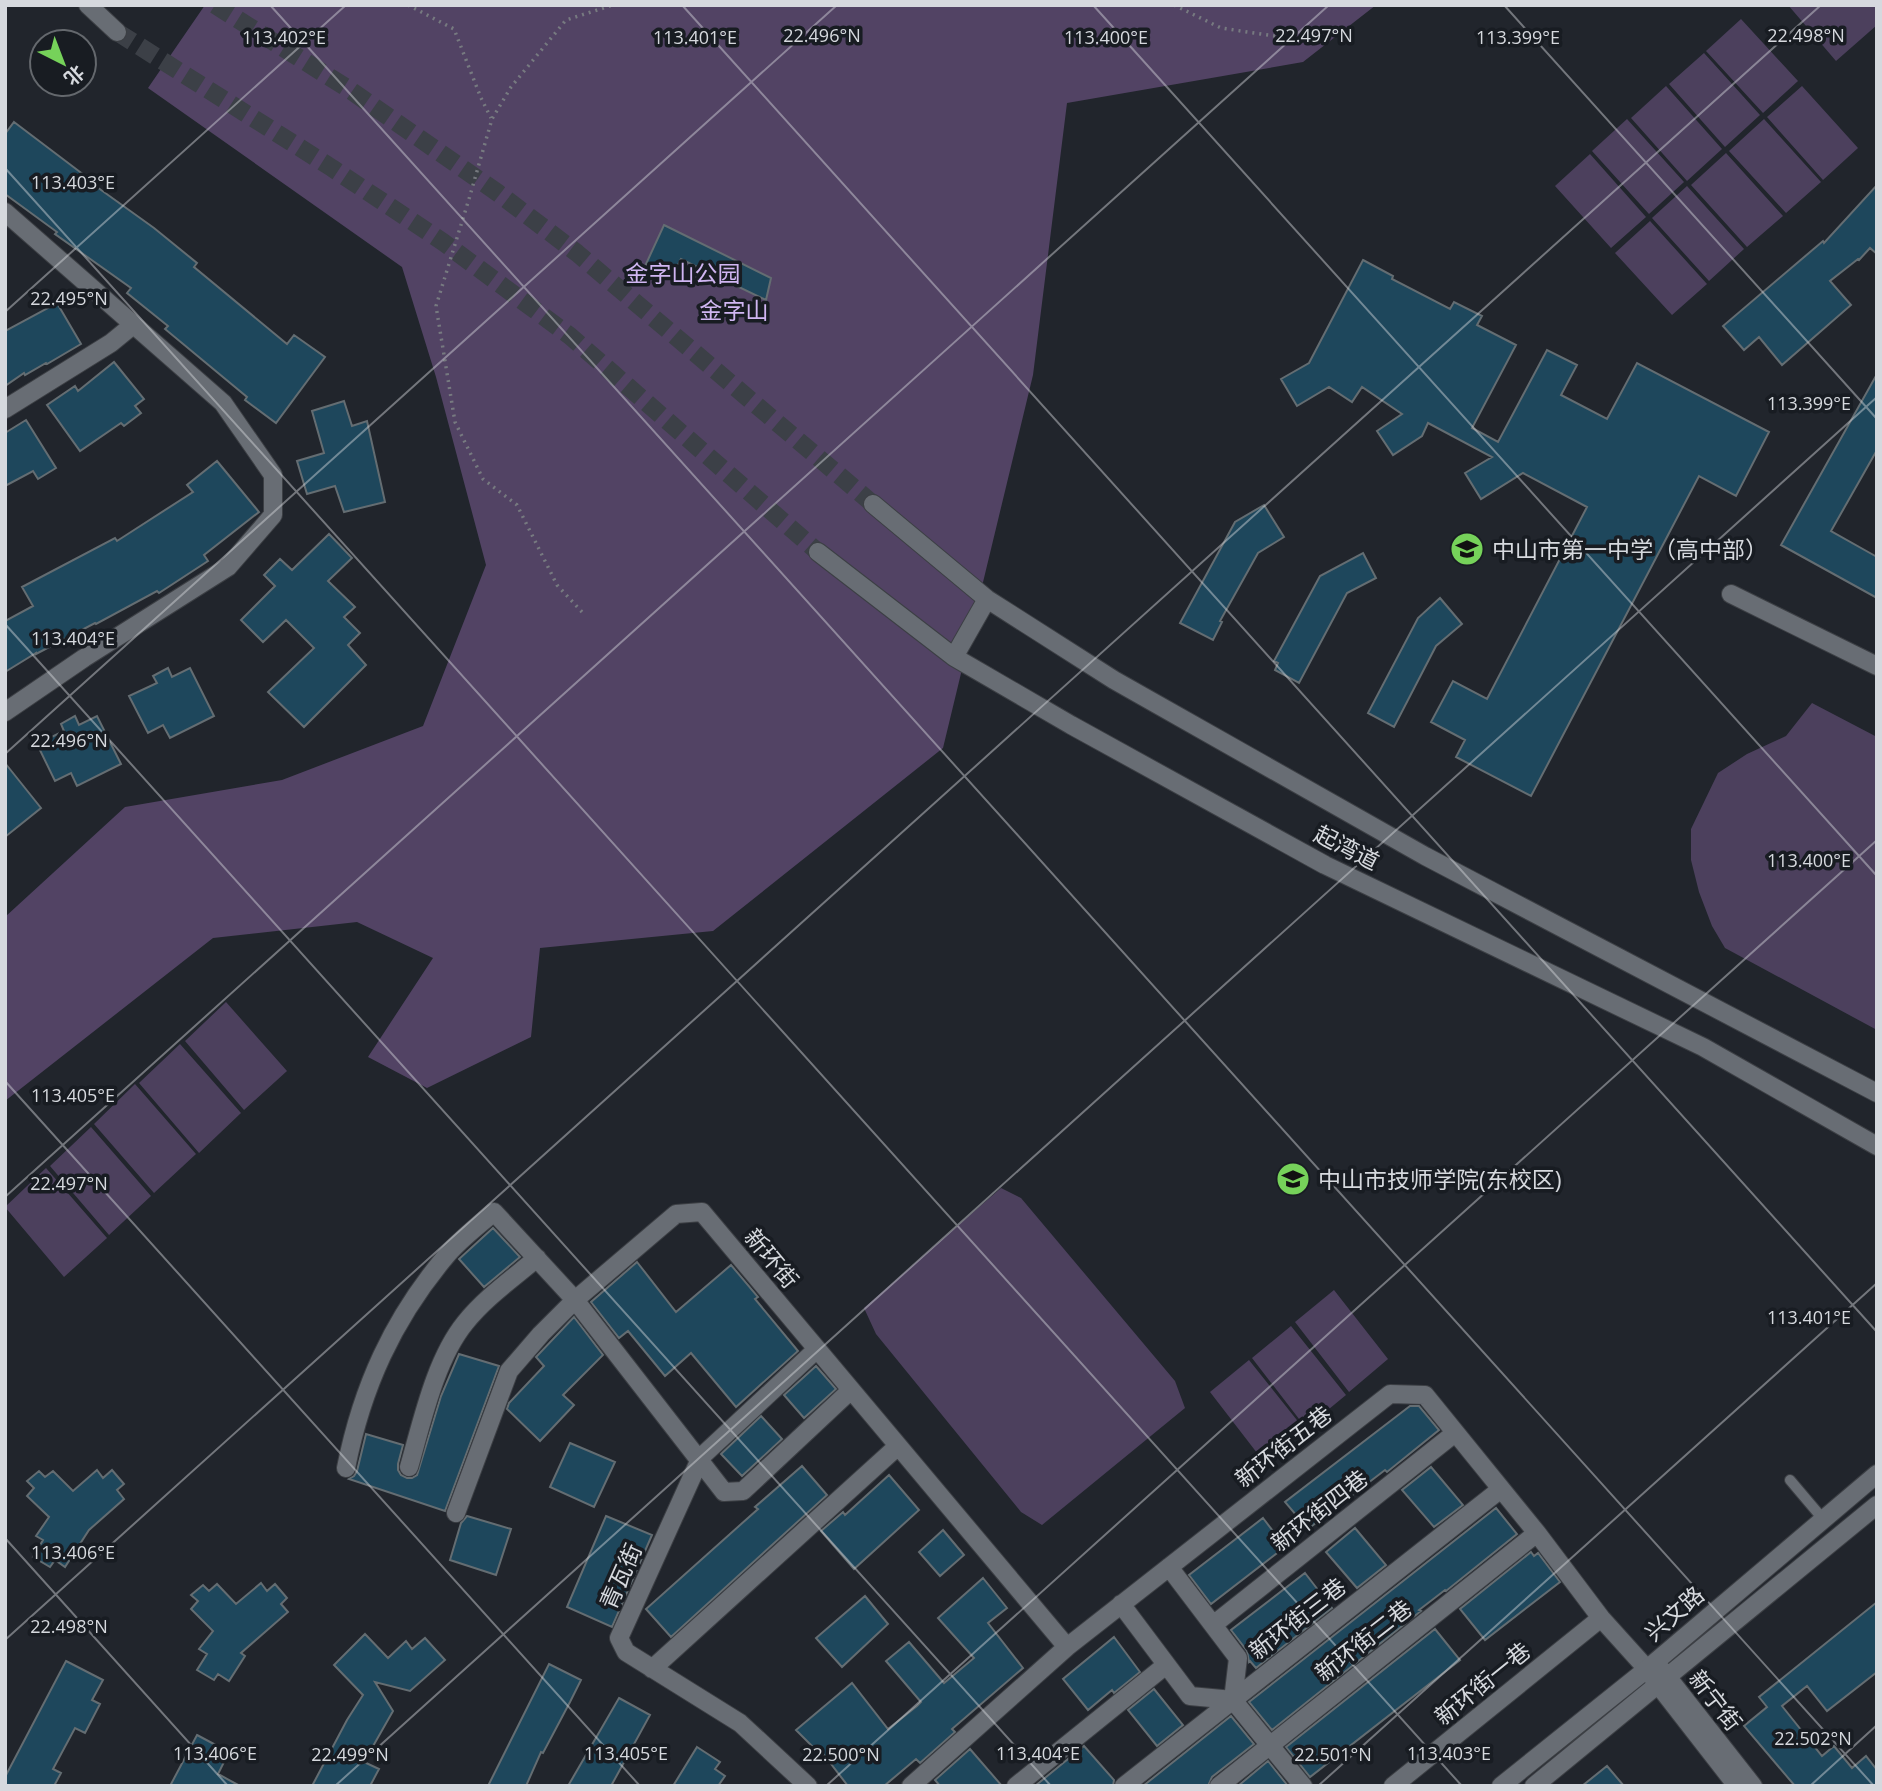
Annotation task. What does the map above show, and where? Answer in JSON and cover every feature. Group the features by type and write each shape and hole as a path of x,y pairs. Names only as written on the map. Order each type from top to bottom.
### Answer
{"street":[{"path":"88,5 117,32"},
{"path":"5,212 223,403 273,475 273,514 228,567 84,658 5,712"},
{"path":"5,410 111,343 133,325"},
{"name":"起湾道","path":"873,504 987,599 1114,680 1424,856 1877,1093"},
{"name":"起湾道","path":"818,552 954,657 1070,725 1325,865 1703,1047 1877,1146"},
{"path":"1731,594 1877,666"},
{"path":"954,657 987,599"},
{"path":"346,1468 354,1430 374,1370 402,1315 447,1254 494,1212 575,1300 724,1492 743,1491 851,1390"},
{"name":"新环街","path":"456,1513 509,1371 575,1300 676,1214 702,1212 1067,1647"},
{"path":"409,1468 426,1406 446,1353 464,1325 485,1302 537,1258"},
{"name":"青瓦街","path":"808,1786 740,1723 626,1652 619,1639 699,1460 817,1349"},
{"name":"新环街五巷","path":"911,1786 1067,1647 1390,1394 1425,1395 1537,1533 1601,1618 1663,1681"},
{"name":"新环街四巷","path":"1213,1625 1455,1433"},
{"path":"652,1669 898,1446"},
{"name":"兴文路","path":"1501,1786 1651,1666 1877,1474"},
{"name":"新环街三巷","path":"1124,1786 1501,1489"},
{"name":"兴文路","path":"1534,1786 1877,1505"},
{"name":"新环街二巷","path":"1219,1786 1537,1533"},
{"path":"1169,1567 1238,1658 1233,1700"},
{"path":"1121,1604 1190,1696 1233,1700 1303,1786"},
{"name":"新环街一巷","path":"1393,1786 1601,1618"},
{"path":"1016,1786 1166,1665"},
{"path":"1663,1681 1737,1786"},
{"name":"新宁街","path":"1663,1681 1753,1786"}],"lane":[{"path":"1790,1480 1823,1520"}],"path":[{"path":"408,5 454,29 492,119"},
{"path":"582,612 556,585 517,505 483,479 454,422 436,306 492,119 511,88 566,20 612,5"},
{"path":"1174,5 1221,28 1301,40"}],"shaded area":[{"path":"1788,5 1877,5 1877,25 1836,61"},
{"path":"1741,19 1798,81 1763,113 1706,51"},
{"path":"1704,53 1760,115 1725,147 1669,84"},
{"path":"1666,86 1722,149 1687,181 1631,118"},
{"path":"1802,86 1858,148 1823,180 1767,117"},
{"path":"1627,119 1684,182 1649,214 1592,151"},
{"path":"1764,119 1821,182 1786,213 1729,151"},
{"path":"1726,153 1783,216 1747,247 1691,185"},
{"path":"1590,154 1646,217 1611,248 1555,186"},
{"path":"1687,186 1744,249 1709,281 1652,218"},
{"path":"1650,221 1707,284 1672,315 1615,253"},
{"path":"1812,703 1877,737 1877,1030 1725,948 1712,926 1691,860 1691,829 1718,773 1747,754 1786,736"},
{"path":"226,1002 287,1071 244,1110 185,1041"},
{"path":"180,1044 241,1113 199,1153 139,1083"},
{"path":"135,1084 196,1154 154,1193 94,1124"},
{"path":"91,1127 151,1196 109,1235 50,1166"},
{"path":"46,1168 107,1238 64,1277 5,1207"},
{"path":"1001,1188 1021,1198 1175,1381 1185,1408 1042,1525 1021,1512 876,1334 864,1308"},
{"path":"1334,1290 1388,1359 1349,1392 1295,1322"},
{"path":"1291,1326 1346,1395 1306,1428 1252,1358"},
{"path":"1249,1360 1304,1429 1264,1462 1210,1392"}],"green space":[{"name":"金字山","path":"205,5 1376,5 1303,62 1067,103 1033,375 943,748 713,931 540,948 531,1037 427,1088 368,1057 433,958 357,922 213,938 5,1101 5,917 125,807 282,780 423,726 486,565 436,377 402,267 148,88"}],"building":[{"path":"14,122 84,175 83,177 154,228 197,263 194,267 287,344 294,335 325,357 276,423 245,400 247,397 165,329 168,326 127,293 131,288 55,234 57,232 5,194 5,134"},
{"path":"1877,185 1877,254 1870,248 1859,260 1830,281 1851,305 1782,365 1759,337 1744,350 1723,326 1823,241 1824,243"},
{"path":"664,225 771,278 766,300 681,259 672,277 646,264"},
{"path":"1363,260 1393,276 1392,279 1450,309 1454,302 1482,316 1477,325 1516,345 1472,428 1498,442 1547,350 1577,365 1561,395 1607,419 1637,363 1769,432 1736,496 1699,476 1531,796 1456,757 1465,740 1431,722 1453,681 1487,699 1587,507 1523,473 1481,499 1465,473 1492,457 1428,423 1422,436 1393,455 1377,431 1402,414 1362,387 1352,402 1329,387 1297,406 1281,379 1309,363"},
{"path":"57,303 81,344 47,364 25,375 24,373 5,386 5,331"},
{"path":"114,362 144,399 135,406 141,413 80,451 47,405 75,386 78,391"},
{"path":"1877,374 1877,450 1831,531 1877,557 1877,598 1781,545"},
{"path":"344,401 352,426 367,421 385,502 344,512 335,486 307,494 297,461 324,453 312,411"},
{"path":"26,420 56,468 38,479 33,471 5,486 5,433"},
{"path":"217,461 259,512 204,555 208,561 159,593 157,591 36,653 5,672 5,621 33,606 22,587 115,538 117,541 193,492 187,485"},
{"path":"1264,505 1284,537 1258,553 1220,621 1222,622 1213,640 1180,623 1235,522"},
{"path":"329,534 352,558 328,581 355,607 344,617 360,633 348,645 366,665 304,727 268,692 314,648 286,620 263,642 241,620 275,586 264,575 280,559 292,570"},
{"path":"1363,553 1376,578 1347,593 1299,683 1275,670 1278,663 1274,661 1320,576"},
{"path":"1440,598 1462,624 1436,646 1394,727 1368,713 1418,618"},
{"path":"168,668 172,677 190,668 214,716 170,738 163,725 148,733 129,696 157,683 153,676"},
{"path":"75,716 79,725 97,716 121,764 77,786 71,773 55,781 37,744 64,731 61,724"},
{"path":"5,763 41,808 5,837"},
{"path":"493,1228 520,1257 484,1287 459,1259"},
{"path":"637,1262 676,1312 731,1265 798,1351 736,1407 691,1353 665,1376 628,1331 619,1338 591,1302"},
{"path":"574,1317 603,1355 563,1395 574,1405 540,1441 507,1409 509,1403 544,1366 536,1357"},
{"path":"459,1354 499,1366 445,1511 349,1479 357,1471 366,1434 403,1445 398,1470 407,1478 417,1475 441,1396"},
{"path":"816,1366 836,1389 804,1418 784,1395"},
{"path":"1410,1406 1419,1406 1439,1430 1387,1472 1385,1470 1308,1529 1285,1502"},
{"path":"761,1416 782,1439 742,1476 721,1454"},
{"path":"570,1443 615,1462 594,1507 550,1487"},
{"path":"802,1466 827,1495 671,1637 646,1609"},
{"path":"1431,1467 1463,1505 1434,1527 1402,1490"},
{"path":"97,1470 103,1478 112,1470 124,1484 117,1490 124,1499 89,1530 65,1567 55,1560 50,1567 33,1557 43,1540 36,1536 49,1517 27,1496 34,1488 27,1481 39,1471 45,1477 53,1471 73,1491"},
{"path":"889,1475 919,1510 854,1569 821,1531 843,1512 845,1515"},
{"path":"1496,1508 1517,1534 1272,1730 1249,1702"},
{"path":"467,1516 511,1529 496,1575 450,1560 461,1523"},
{"path":"606,1516 652,1535 612,1627 567,1607"},
{"path":"1263,1518 1285,1547 1211,1604 1189,1575"},
{"path":"1355,1528 1386,1565 1357,1588 1326,1552"},
{"path":"943,1530 964,1555 940,1576 919,1552"},
{"path":"1531,1552 1534,1556 1538,1553 1560,1582 1485,1640 1460,1609"},
{"path":"1305,1573 1332,1608 1256,1668 1249,1662 1247,1651 1231,1630"},
{"path":"983,1578 1007,1608 988,1623 1023,1668 952,1729 955,1732 920,1763 916,1759 884,1786 848,1786 821,1751 819,1753 796,1730 852,1683 888,1729 917,1706 921,1702 886,1661 909,1642 944,1683 974,1658 938,1618"},
{"path":"261,1583 267,1591 275,1584 287,1598 281,1604 288,1612 241,1653 245,1656 229,1681 218,1674 214,1680 197,1670 207,1654 199,1649 213,1631 191,1609 198,1601 191,1595 203,1585 209,1591 217,1584 236,1604"},
{"path":"865,1596 888,1624 842,1667 816,1638"},
{"path":"1877,1602 1877,1672 1827,1711 1807,1686 1782,1706 1822,1756 1834,1746 1852,1768 1866,1756 1877,1770 1877,1786 1795,1786 1744,1726 1767,1707 1759,1697"},
{"path":"1435,1629 1460,1660 1310,1777 1286,1747"},
{"path":"365,1634 388,1658 406,1641 412,1649 425,1638 445,1660 410,1691 375,1682 393,1711 364,1762 379,1769 370,1786 312,1786 363,1695 334,1665"},
{"path":"1114,1637 1140,1672 1088,1710 1063,1679"},
{"path":"66,1661 103,1680 92,1700 100,1704 85,1733 75,1728 53,1769 61,1773 54,1786 5,1786 5,1777"},
{"path":"549,1664 581,1680 570,1702 543,1753 541,1752 526,1786 488,1786"},
{"path":"1154,1689 1183,1725 1157,1746 1128,1710"},
{"path":"619,1698 650,1715 611,1786 568,1786"},
{"path":"1231,1716 1254,1744 1212,1777 1208,1786 1143,1786"},
{"path":"197,1735 229,1752 218,1774 240,1786 170,1786"},
{"path":"1084,1746 1114,1780 1113,1786 1035,1786"},
{"path":"697,1747 720,1762 715,1769 725,1776 718,1786 673,1786"},
{"path":"970,1749 1002,1786 940,1786 935,1780"},
{"path":"1268,1761 1288,1786 1238,1786"},
{"path":"1607,1766 1624,1786 1582,1786"}],"tunnel":[{"path":"215,5 347,88 498,193 577,253 873,504"},
{"path":"117,32 443,242 570,336 818,552"}],"place":[{"name":"中山市第一中学（高中部）","path":"1467,549"},
{"name":"中山市技师学院(东校区)","path":"1293,1179"}],"park label":[{"name":"金字山公园","path":"683,273"}]}
